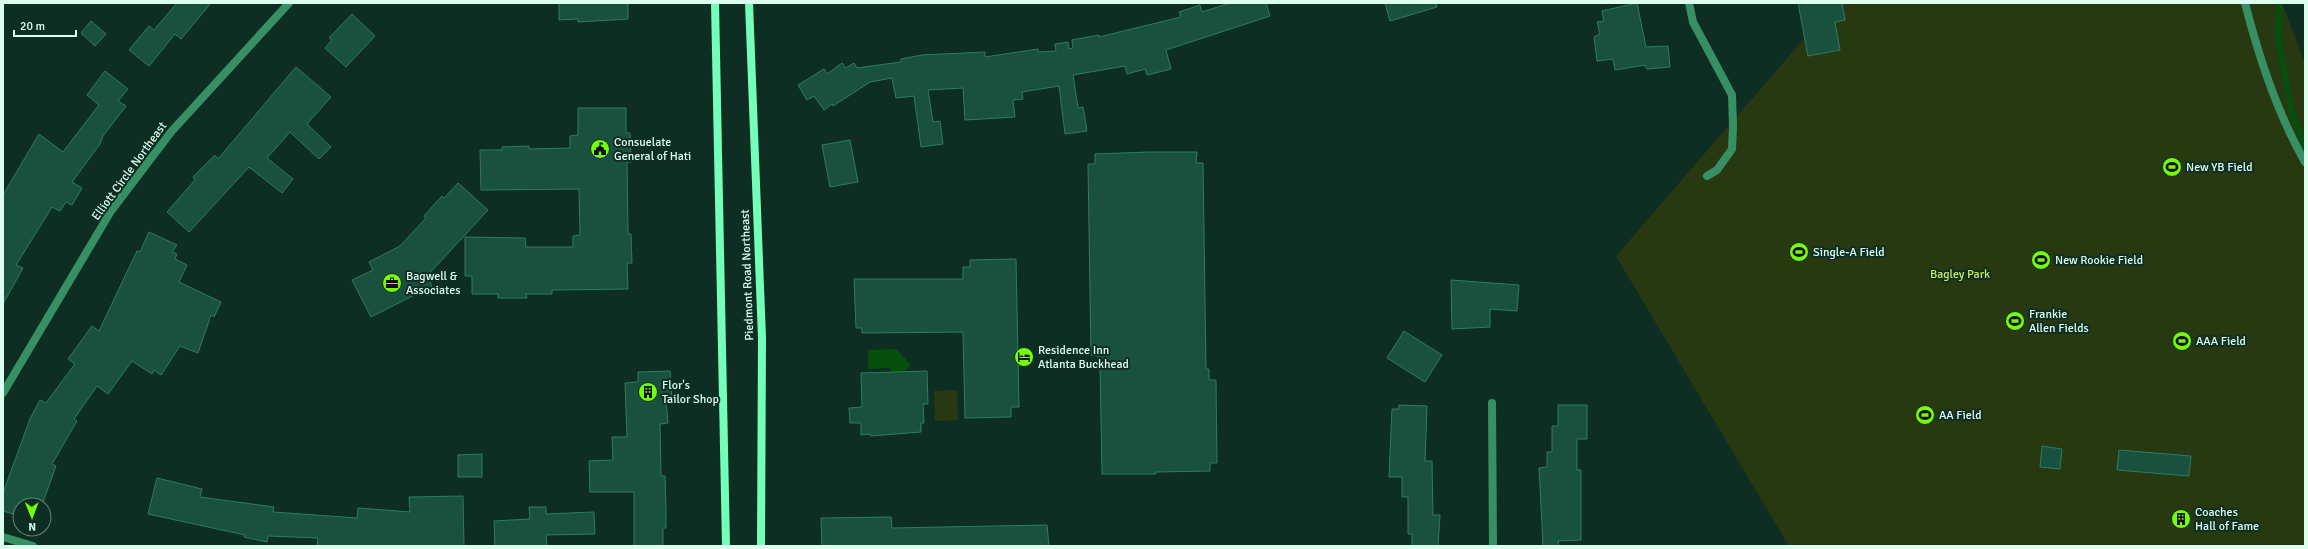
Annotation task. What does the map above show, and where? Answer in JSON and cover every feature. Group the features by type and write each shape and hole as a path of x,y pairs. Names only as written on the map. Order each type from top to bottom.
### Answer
{"main road":[{"name":"Piedmont Road Northeast","path":"715,3 726,546"},
{"name":"Piedmont Road Northeast","path":"749,3 762,338 761,546"}],"street":[{"name":"Elliott Circle Northeast","path":"3,393 112,211 171,132 289,3"},
{"path":"1689,3 1693,22 1732,95 1732,149 1717,170 1707,176"},
{"path":"2245,3 2260,59 2293,141 2305,162"},
{"path":"1492,403 1493,546"},
{"path":"3,537 33,546"}],"green space":[{"name":"Bagley Park","path":"1835,3 2282,3 2305,63 2305,546 1789,546 1616,256"},
{"path":"957,390 958,420 935,421 934,391"}],"shaded area":[{"path":"896,349 911,365 901,374 894,374 890,368 868,369 868,350"}],"building":[{"path":"177,3 211,3 181,39 175,34 149,66 129,50 149,26 154,30"},
{"path":"559,3 628,3 628,19 578,22 578,19 559,20"},
{"path":"1230,3 1266,3 1270,16 1166,50 1171,69 1147,75 1145,69 1127,74 1125,66 1073,75 1078,108 1083,107 1087,131 1065,134 1059,86 1022,92 1023,99 1013,100 1015,117 965,120 963,88 928,90 933,122 940,121 943,144 921,147 914,96 896,98 892,78 870,82 833,106 832,104 824,110 814,96 807,100 798,85 824,69 827,74 842,63 846,68 854,63 857,68 901,62 901,59 922,55 985,52 985,57 1038,49 1038,52 1056,51 1055,44 1068,42 1069,49 1073,48 1072,40 1099,35 1099,37 1181,17 1179,12 1200,5 1202,12"},
{"path":"1385,3 1436,3 1437,7 1390,21"},
{"path":"1637,3 1646,47 1668,46 1670,67 1647,69 1645,65 1615,70 1613,59 1597,61 1594,37 1600,34 1597,22 1604,21 1602,11"},
{"path":"1798,3 1842,3 1845,20 1835,22 1840,50 1808,56"},
{"path":"352,14 375,36 346,67 325,48 332,40 329,38"},
{"path":"91,21 106,34 95,46 81,33"},
{"path":"296,67 331,97 307,124 331,147 319,159 290,132 267,158 293,179 282,193 249,167 189,232 167,212 195,180 193,177 215,155 218,159"},
{"path":"105,71 128,89 118,101 126,106 103,136 100,144 72,182 82,188 72,205 66,202 60,211 52,207 16,265 23,268 3,304 3,195 39,134 63,152 99,105 87,95"},
{"path":"578,108 626,108 626,133 630,133 631,162 627,162 628,234 631,234 632,263 627,263 628,289 552,290 552,294 526,294 527,298 498,298 498,294 472,294 472,276 465,276 465,237 525,238 526,247 573,247 573,236 580,235 579,189 481,190 480,150 502,150 502,147 529,146 529,149 570,148 570,136 578,135"},
{"path":"850,140 858,182 830,187 822,145"},
{"path":"1197,152 1196,163 1203,163 1206,369 1209,369 1209,380 1216,380 1217,463 1210,463 1210,471 1156,472 1156,474 1102,474 1100,365 1098,365 1098,356 1091,355 1088,164 1095,164 1095,154"},
{"path":"458,183 488,210 427,276 432,286 371,317 352,280 373,270 369,262 400,246 426,218 424,216 442,196 444,198"},
{"path":"149,232 177,245 172,252 177,254 175,259 187,265 179,282 221,302 214,317 211,315 198,353 180,346 161,375 154,370 152,374 132,361 108,394 97,386 74,419 77,421 52,464 56,466 45,497 12,497 12,514 3,511 3,493 30,419 40,400 46,403 75,364 68,359 92,326 99,331 137,251 140,252"},
{"path":"1016,259 1019,407 1011,407 1011,417 965,418 963,332 862,333 862,328 856,328 854,279 963,279 963,267 970,267 970,260"},
{"path":"1451,280 1519,285 1517,311 1490,309 1490,327 1452,329"},
{"path":"1404,331 1442,355 1425,382 1387,358"},
{"path":"670,371 672,400 666,400 668,423 660,424 661,476 665,476 666,509 666,528 663,528 663,546 634,546 634,492 590,492 589,461 613,460 612,437 627,437 625,383 638,382 638,372"},
{"path":"927,371 928,404 923,404 924,423 921,423 921,432 870,436 870,434 861,435 861,423 850,423 849,408 862,407 861,373"},
{"path":"1399,405 1427,406 1425,461 1432,461 1433,515 1440,515 1438,546 1412,546 1412,534 1408,534 1408,497 1402,497 1402,477 1389,477 1392,409 1399,409"},
{"path":"1558,405 1587,405 1587,439 1577,439 1577,470 1581,470 1581,540 1558,541 1559,546 1543,546 1539,468 1547,467 1547,452 1552,452 1552,426 1558,426"},
{"path":"2042,446 2062,449 2060,469 2040,467"},
{"path":"2119,450 2191,456 2189,476 2117,470"},
{"path":"482,454 482,477 458,477 458,455"},
{"path":"157,478 202,489 200,497 274,507 273,512 357,518 358,508 410,512 409,497 463,496 464,546 328,546 317,545 318,538 268,536 267,542 244,537 245,535 148,514"},
{"path":"529,507 546,507 546,514 594,512 595,534 546,535 547,546 495,546 494,521 530,519"},
{"path":"891,517 892,528 1047,525 1049,546 822,546 821,518"}],"waterway":[{"path":"2280,3 2278,39 2292,113 2305,147"}],"place":[{"name":"Consuelate General of Hati","path":"600,149"},
{"name":"New YB Field","path":"2172,167"},
{"name":"Single-A Field","path":"1799,252"},
{"name":"New Rookie Field","path":"2041,260"},
{"name":"Bagwell & Associates","path":"392,283"},
{"name":"Frankie Allen Fields","path":"2015,321"},
{"name":"AAA Field","path":"2182,341"},
{"name":"Residence Inn Atlanta Buckhead","path":"1024,357"},
{"name":"Flor's Tailor Shop","path":"648,392"},
{"name":"AA Field","path":"1925,415"},
{"name":"Coaches Hall of Fame","path":"2181,519"}]}
